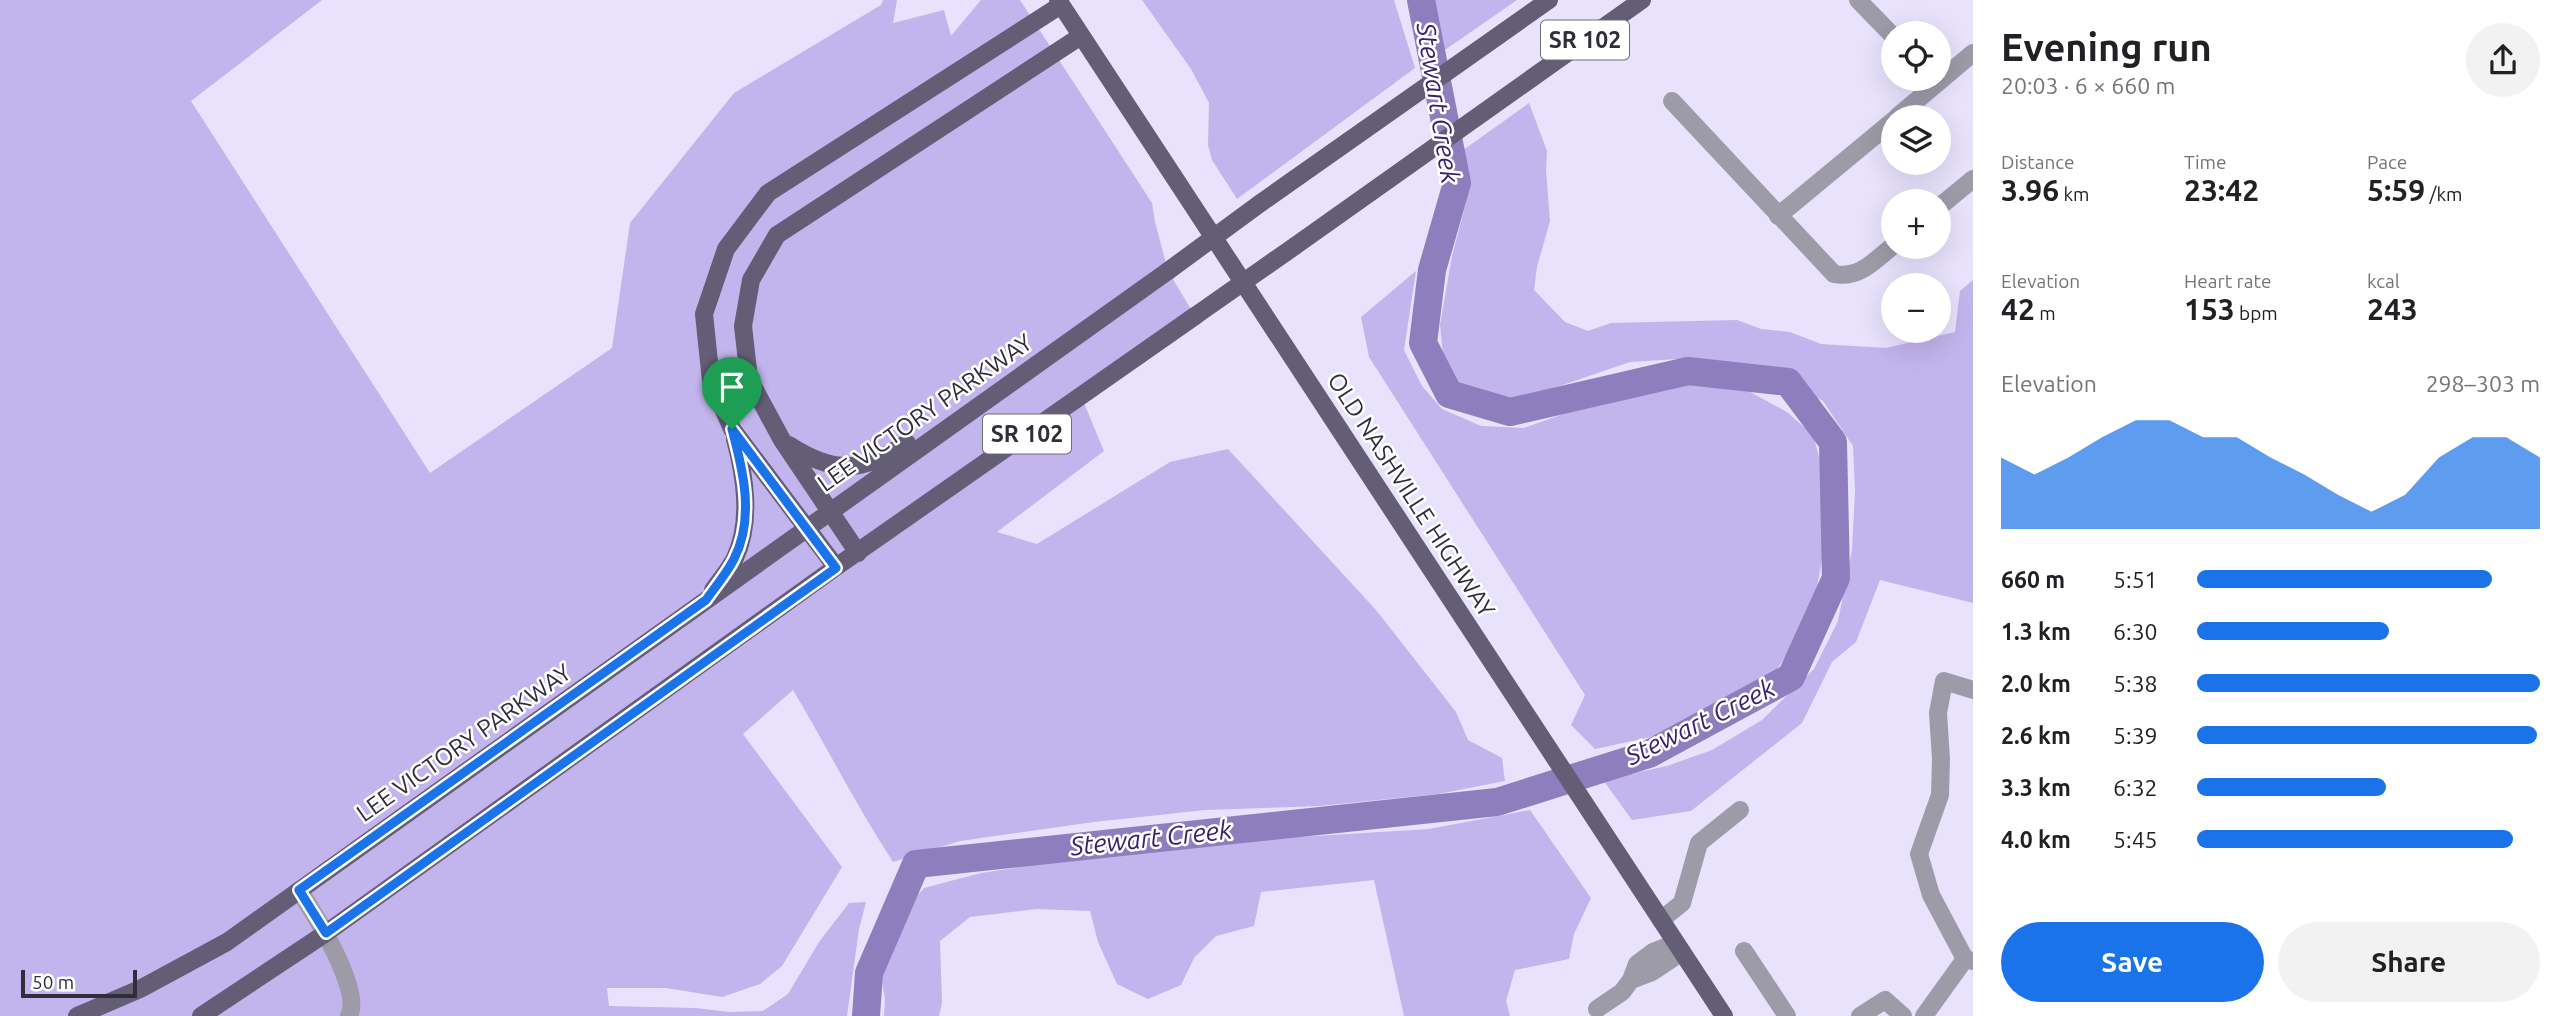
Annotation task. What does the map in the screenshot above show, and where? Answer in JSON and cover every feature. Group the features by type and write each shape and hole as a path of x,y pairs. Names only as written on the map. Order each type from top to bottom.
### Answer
{"main road":[{"name":"LEE VICTORY PARKWAY","path":"78,1016 140,989 226,942 807,529 829,510 1549,0"},
{"name":"SR 102","path":"201,1016 326,933 836,568 1642,0"},
{"name":"OLD NASHVILLE HIGHWAY","path":"1059,3 1724,1016"},
{"path":"706,600 734,559 743,529 746,496 732,429 711,381 704,314 726,249 768,193 1059,3"},
{"path":"858,553 782,440 749,379 743,326 751,280 777,235 1081,36"},
{"path":"782,440 818,462 835,467 872,462 898,449 1012,369 1053,353"},
{"path":"732,429 836,568"}],"street":[{"path":"1858,0 1881,24"},
{"path":"1951,69 1973,53"},
{"path":"1909,105 1924,91"},
{"path":"1672,100 1834,274 1848,277 1862,271 1881,256"},
{"path":"1778,216 1881,131"},
{"path":"1951,197 1973,179"},
{"path":"1924,1016 1969,960 1931,895 1919,854 1940,795 1938,713 1944,681 1973,690"},
{"path":"1661,920 1682,903 1699,843 1740,810"},
{"path":"299,890 326,933 349,988 353,1010 349,1016"},
{"path":"1597,1009 1622,992 1637,964 1653,952 1679,947"},
{"path":"1744,951 1786,1016"},
{"path":"1860,1016 1885,1000 1903,1016"}],"shaded area":[{"path":"0,0 322,0 191,101 430,473 612,348 630,223 734,93 881,5 883,0 897,0 893,23 944,10 951,36 981,0 1020,0 1152,203 1168,271 1195,316 1081,396 1104,451 997,532 1037,544 1170,462 1228,449 1376,610 1456,712 1468,740 1502,758 1505,781 1438,794 1319,806 1205,810 1094,822 960,841 893,862 793,690 743,734 842,867 782,966 760,984 722,997 666,988 607,988 609,1006 763,1011 788,994 819,942 849,903 866,902 859,929 847,1016 0,1016"},
{"path":"1142,0 1394,0 1415,68 1237,199 1212,160 1208,145 1209,103 1191,69"},
{"path":"1429,0 1517,0 1442,52"},
{"path":"1529,103 1547,151 1550,221 1537,267 1534,290 1565,322 1588,331 1611,323 1737,320 1761,329 1790,332 1821,344 1886,348 1908,343 1951,343 1960,291 1973,280 1973,603 1880,580 1856,642 1832,662 1802,723 1691,811 1632,820 1603,780 1667,766 1712,750 1762,720 1814,669 1838,621 1852,550 1855,491 1853,446 1823,401 1770,371 1694,358 1630,362 1510,403 1462,390 1444,365 1440,325 1452,256 1466,203 1462,151"},
{"path":"1416,271 1404,350 1422,386 1442,409 1481,426 1524,428 1566,413 1604,405 1652,386 1697,379 1741,387 1787,412 1813,435 1826,482 1824,549 1812,614 1776,671 1660,735 1595,749 1571,725 1585,695 1369,357 1361,317"},
{"path":"1530,810 1591,898 1574,934 1569,959 1515,970 1506,1001 1510,1016 1404,1016 1374,880 1261,892 1254,926 1216,936 1194,958 1181,985 1148,999 1117,984 1098,942 1090,911 1037,909 970,917 940,941 942,1003 939,1016 884,1016 885,999 880,970 901,914 924,888 981,873 1054,862 1283,838 1429,829"}],"waterway":[{"name":"Stewart Creek","path":"866,1016 869,973 916,864 1497,802 1649,754 1791,677 1836,578 1833,442 1788,382 1688,371 1510,412 1449,394 1423,343 1432,270 1457,183 1421,0"}],"route":[{"path":"732,429 836,568 326,933 299,890 706,600 734,559 743,529 746,496 732,429"}]}
